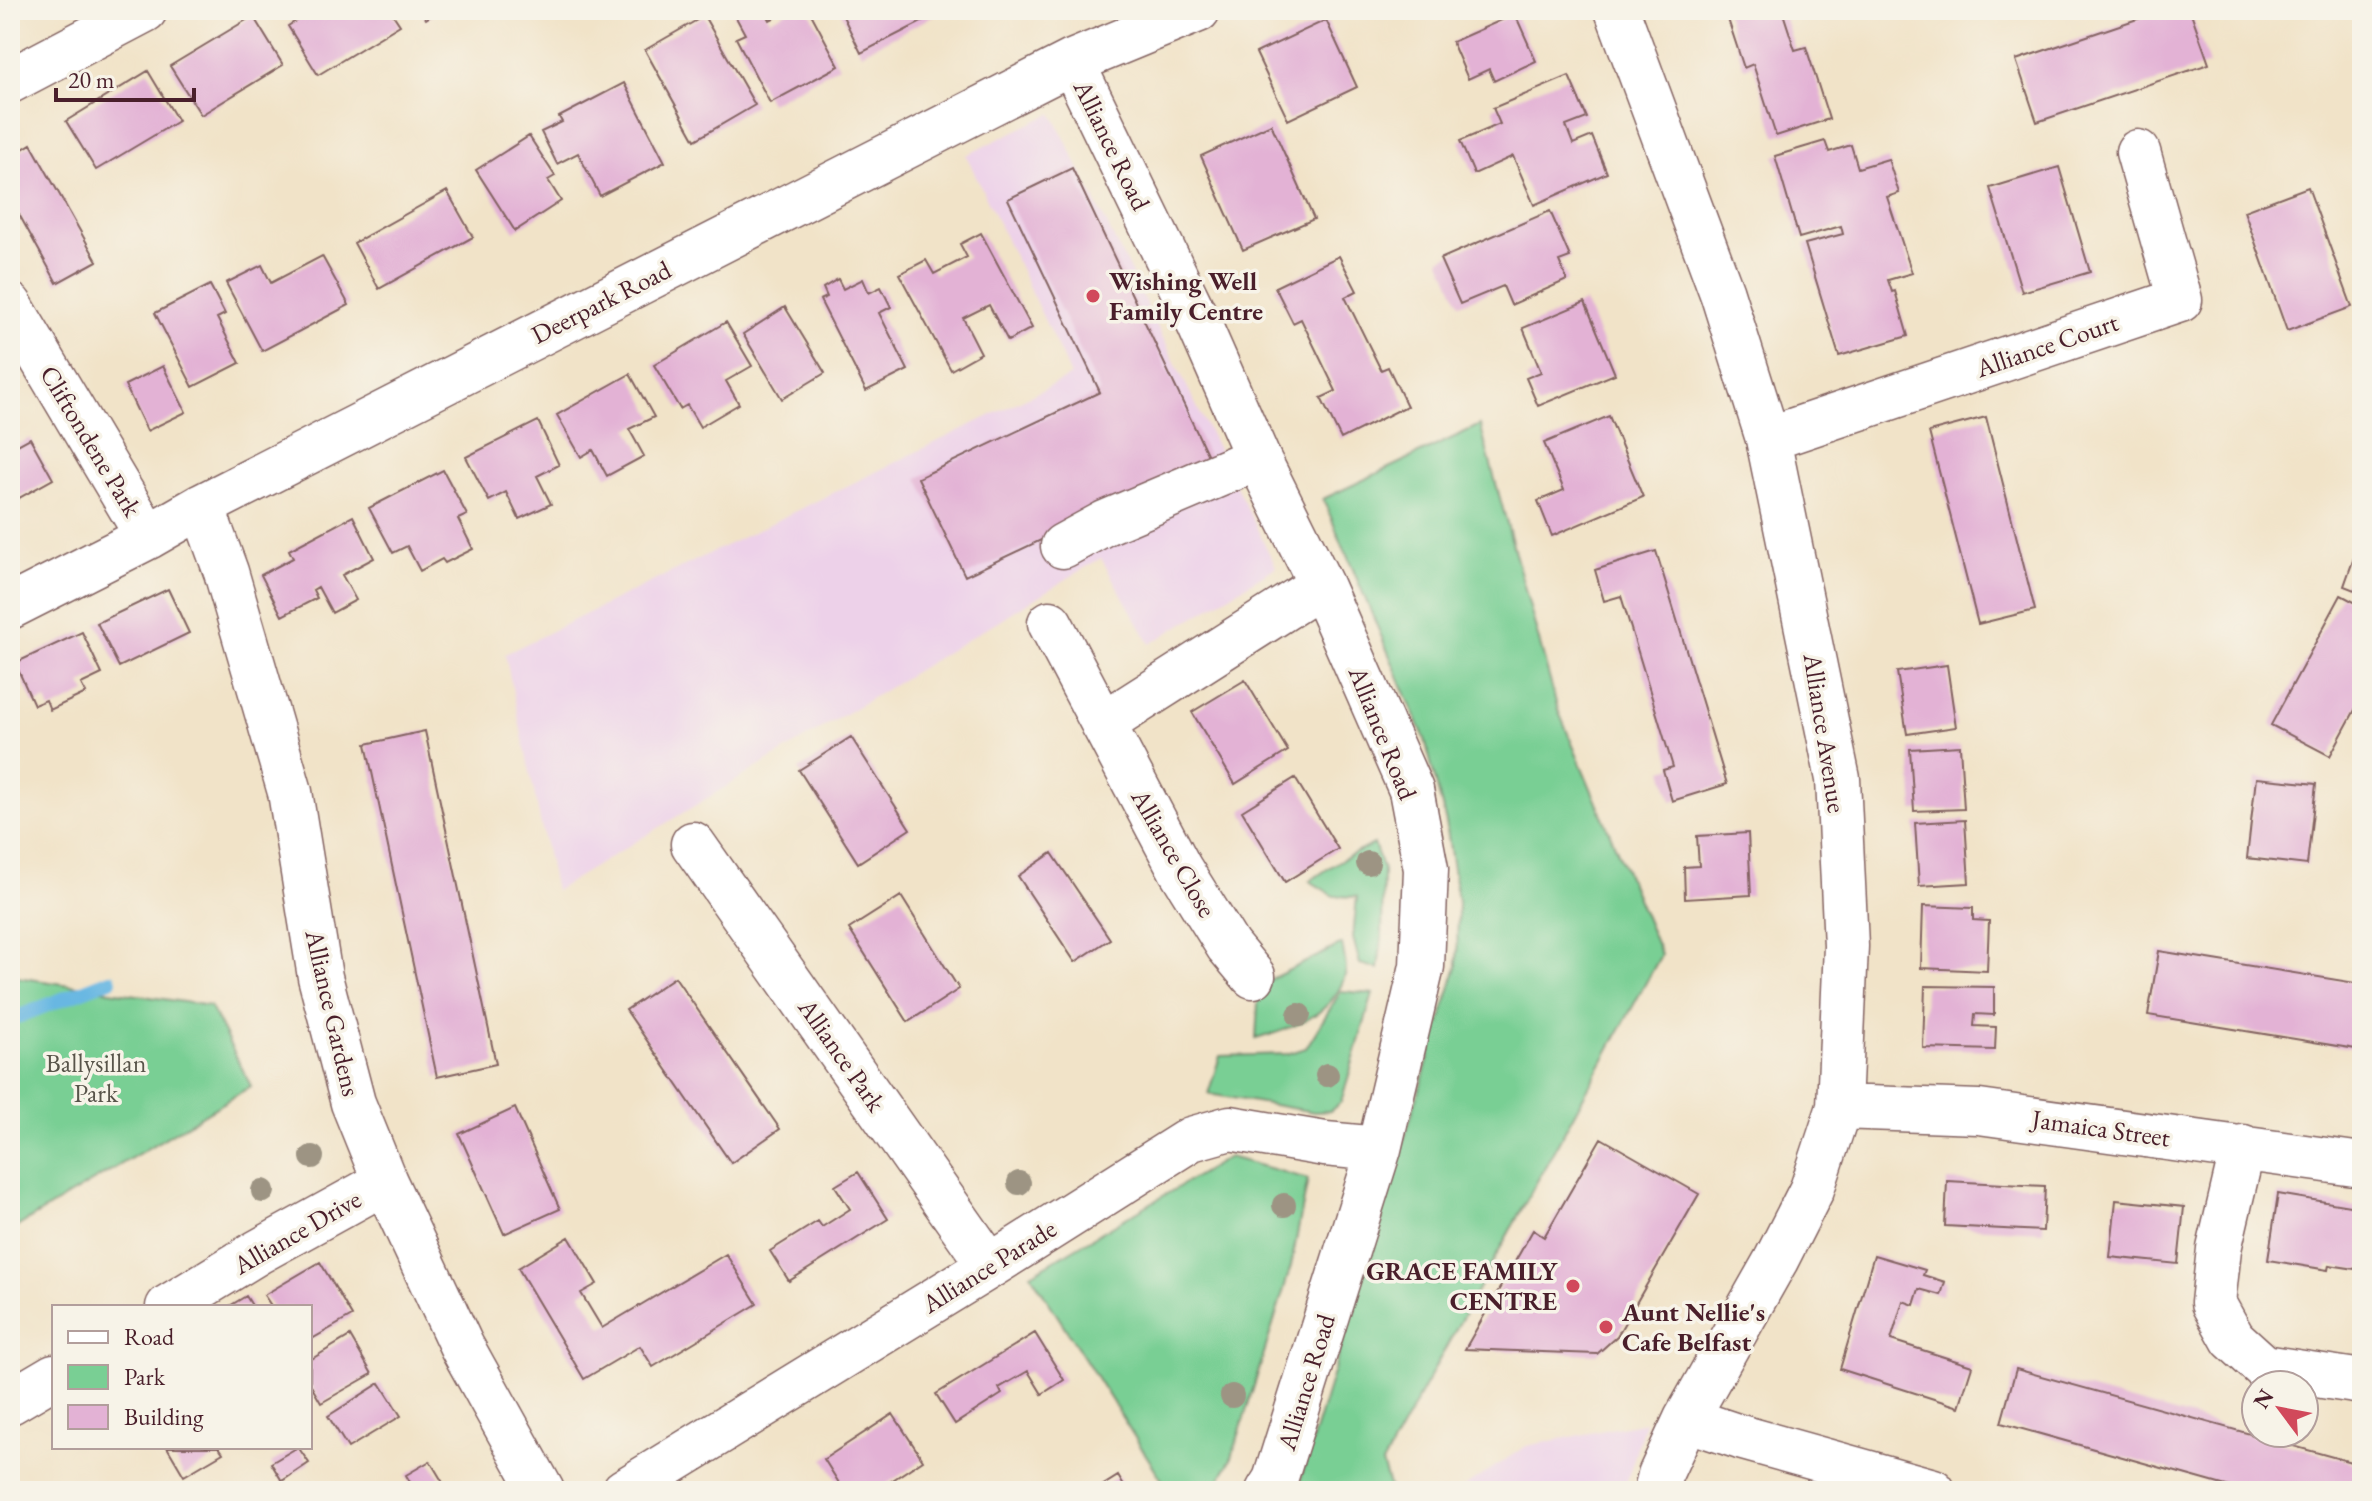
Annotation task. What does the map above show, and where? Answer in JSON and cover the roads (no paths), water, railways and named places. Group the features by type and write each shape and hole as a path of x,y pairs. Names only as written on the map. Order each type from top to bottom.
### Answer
{"street":[{"path":"10,81 145,10"},
{"name":"Deerpark Road","path":"10,607 1072,62 1198,10"},
{"name":"Alliance Avenue","path":"1617,10 1722,293 1768,439 1838,779 1846,946 1839,1107 1812,1189 1776,1260 1686,1419 1660,1475 1656,1491"},
{"name":"Alliance Road","path":"1072,62 1321,585 1411,790 1426,869 1422,966 1379,1149 1275,1480 1268,1491"},
{"name":"Alliance Court","path":"1768,439 2180,300 2138,152"},
{"name":"Cliftondene Park","path":"10,305 148,537"},
{"path":"1063,546 1105,523 1258,458"},
{"name":"Alliance Gardens","path":"202,506 226,572 290,792 320,977 353,1103 385,1182 462,1347 542,1491"},
{"path":"1103,724 1321,585"},
{"name":"Alliance Close","path":"1050,623 1180,869 1228,946 1253,976"},
{"name":"Alliance Park","path":"693,844 990,1266"},
{"name":"Jamaica Street","path":"1839,1107 1979,1112 2362,1165"},
{"name":"Alliance Parade","path":"624,1491 1191,1139 1230,1128 1325,1144 1379,1149"},
{"path":"2243,1147 2219,1249 2213,1303 2233,1339 2264,1367 2362,1382"},
{"name":"Alliance Drive","path":"171,1305 258,1252 385,1182"},
{"path":"10,1402 52,1377"},
{"path":"1686,1419 1933,1491"}],"waterway":[{"path":"10,1020 110,980"}],"place":[{"name":"Wishing Well Family Centre","path":"1093,296"},
{"name":"GRACE FAMILY CENTRE","path":"1573,1286"},
{"name":"Aunt Nellie's Cafe Belfast","path":"1606,1327"}],"park label":[{"name":"Ballysillan Park","path":"96,1078"}]}
